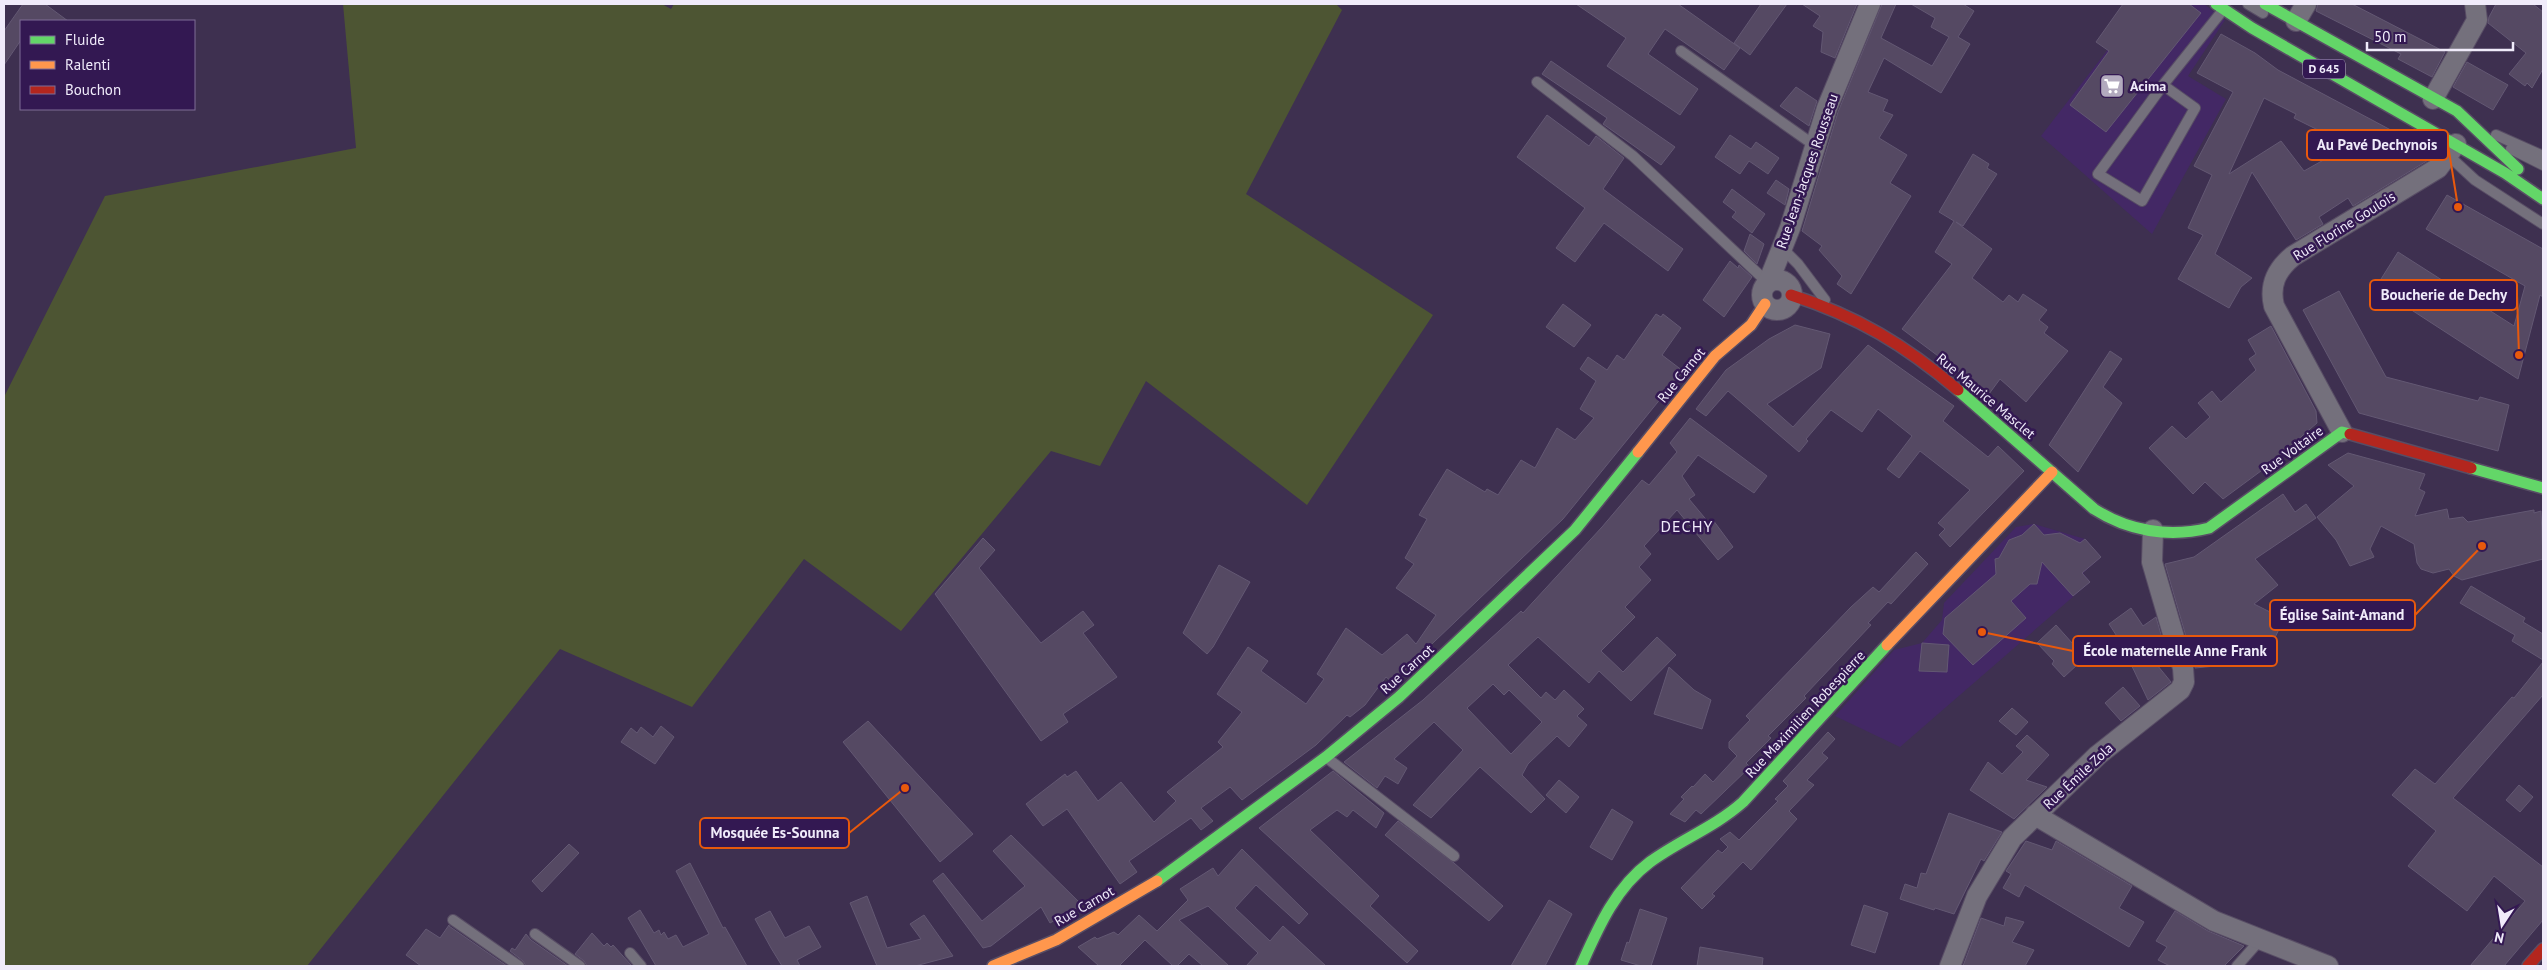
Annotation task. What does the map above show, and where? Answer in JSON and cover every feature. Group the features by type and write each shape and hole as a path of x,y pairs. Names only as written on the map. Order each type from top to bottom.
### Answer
{"street":[{"name":"Rue Jean-Jacques Rousseau","path":"1768,283 1782,248 1827,108 1870,4"},
{"name":"D 645","path":"2265,4 2462,115 2489,140 2510,169 2543,199"},
{"path":"2296,22 2306,4"},
{"path":"2433,98 2477,20 2475,4"},
{"name":"D 645","path":"2225,5 2265,36 2455,143 2510,169"},
{"name":"Rue Florine Goulois","path":"2342,432 2274,306 2272,296 2274,278 2292,256 2438,168 2455,143"},
{"path":"2510,169 2543,187"},
{"path":"1777,281 1783,282 1790,289 1791,295 1788,304 1781,309 1772,309 1765,304 1762,293 1768,283 1777,281"},
{"name":"Rue Maurice Masclet","path":"1791,295 1829,305 1877,331 1932,370 2105,517 2128,525 2153,530"},
{"name":"Rue Carnot","path":"994,966 1042,948 1142,890 1186,861 1326,757 1399,697 1474,628 1575,530 1715,356 1751,325 1765,304"},
{"name":"Rue Voltaire","path":"2153,530 2189,533 2209,528 2342,432 2543,488"},
{"name":"Rue Maximilien Robespierre","path":"1581,966 1614,901 1638,871 1658,856 1722,821 1743,802 1900,630 2052,472"},
{"name":"Rue Émile Zola","path":"2153,530 2152,562 2183,668 2184,682 2174,696 2098,755 2035,815 2214,921 2328,966"},
{"path":"1950,966 1962,930 1984,881 2012,838 2035,815"},
{"path":"2528,966 2543,949"}],"lane":[{"path":"2248,4 2445,116 2543,156"},
{"path":"2163,85 2195,108 2142,201 2098,174 2163,85 2225,5 2349,71"},
{"path":"1681,51 1814,145"},
{"path":"1537,82 1633,156 1768,283"},
{"path":"2543,165 2489,140 2455,143 2476,180 2543,224"},
{"path":"1782,248 1808,275 1829,305"},
{"path":"1326,757 1454,856"},
{"path":"454,920 519,966"},
{"path":"535,934 580,966"},
{"path":"2237,966 2260,940"},
{"path":"630,954 641,966"}],"shaded area":[{"path":"2143,4 2204,4 2225,20 2188,76 2226,99 2152,234 2041,136"},
{"path":"2034,524 2085,539 2101,557 2083,573 2090,582 1900,747 1835,716 1894,650 1922,643 1942,620 1944,603 2016,527"}],"green space":[{"path":"343,4 662,4 671,9 674,4 1336,4 1342,10 1246,194 1433,315 1307,505 1146,381 1100,466 1051,451 901,631 804,559 692,707 560,649 307,966 4,966 4,397 105,196 356,148"}],"building":[{"path":"23,4 45,4 67,20 20,20 20,41 4,65 4,31"},
{"path":"1576,4 1678,4 1740,48 1724,70 1665,29 1648,54 1698,89 1680,115 1607,66 1626,38"},
{"path":"1761,4 1787,4 1750,55 1734,43"},
{"path":"1802,4 1857,4 1835,58 1821,52 1823,32 1813,26 1820,16"},
{"path":"1882,4 1896,4 1881,38 1932,66 1949,37 1931,27 1935,18 1911,4 1963,4 1974,11 1958,37 1970,44 1941,93 1884,58 1868,92 1888,100 1883,111 1893,115 1879,138 1907,155 1890,183 1911,196 1851,294 1837,284 1842,276 1819,250 1822,246 1802,231 1838,112"},
{"name":"Acima","path":"2123,4 2189,4 2201,13 2106,132 2070,105 2109,51 2096,42"},
{"path":"2318,4 2352,4 2445,52 2432,77 2398,59 2401,54 2316,11"},
{"path":"2496,4 2533,4 2543,12 2543,69 2532,88 2527,83 2525,86 2509,74 2526,53 2488,23"},
{"path":"2221,34 2255,53 2278,70 2434,153 2430,159 2353,206 2348,198 2319,217 2323,224 2296,240 2252,172 2215,254 2252,278 2241,287 2229,308 2178,279 2203,235 2188,228 2212,175 2194,166 2233,92 2197,73","holes":["2264,98 2296,114 2294,118 2342,142 2333,149 2336,153 2304,171 2281,141 2229,174"]},
{"path":"1551,61 1675,147 1661,165 1603,124 1607,118 1542,74"},
{"path":"2467,62 2508,85 2493,110 2453,87"},
{"path":"1796,87 1817,101 1809,126 1780,106"},
{"path":"1547,115 1589,146 1596,136 1624,158 1603,189 1683,249 1668,271 1604,223 1575,262 1556,248 1585,208 1517,157"},
{"path":"1730,135 1751,149 1756,142 1779,158 1768,174 1749,161 1740,174 1715,157"},
{"path":"1973,154 1989,164 1987,168 1997,174 1963,226 1956,222 1992,249 1972,278 2003,302 2009,295 2018,302 2023,294 2047,310 2039,320 2048,327 2044,333 2068,351 2026,402 2000,379 1989,394 1902,329 1952,264 1935,252 1954,221 1939,212"},
{"path":"1776,180 1789,189 1785,205 1767,193"},
{"path":"1732,189 1765,214 1752,233 1732,217 1736,212 1723,202"},
{"path":"2447,195 2543,249 2543,297 2540,295 2518,379 2376,287 2398,252 2514,326 2525,286 2426,229"},
{"path":"1750,234 1764,244 1757,264 1744,251"},
{"path":"1730,261 1738,268 1739,265 1752,277 1724,317 1703,300"},
{"path":"2339,291 2386,377 2478,401 2480,397 2509,405 2498,451 2359,413 2303,310"},
{"path":"1563,304 1591,325 1574,347 1546,327"},
{"path":"1656,314 1661,317 1663,314 1681,328 1662,355 1683,371 1563,519 1392,682 1386,677 1365,705 1350,717 1347,715 1316,745 1242,800 1230,787 1201,808 1213,821 1201,830 1191,818 1129,861 1137,872 1120,884 1067,809 1043,826 1026,804 1065,774 1067,777 1076,771 1098,801 1121,782 1154,822 1176,801 1167,792 1223,747 1218,742 1242,712 1217,694 1248,647 1268,661 1261,671 1306,704 1324,679 1317,674 1346,628 1382,655 1407,634 1416,644 1436,615 1396,588 1414,564 1405,558 1427,519 1419,515 1447,469 1485,492 1487,489 1498,495 1521,460 1535,468 1557,428 1575,440 1594,418 1580,409 1596,381 1580,369 1588,357 1607,370 1617,355 1624,360"},
{"path":"1795,325 1830,334 1821,368 1767,404 1793,427 1868,345 1954,406 1943,421 1988,457 1998,446 2024,471 1950,547 1939,535 1945,529 1938,523 1970,490 1920,451 1899,478 1887,469 1912,436 1878,409 1862,432 1831,410 1806,439 1808,441 1799,452 1728,391 1706,416 1696,409 1726,370 1769,339"},
{"path":"2271,326 2316,411 2317,423 2265,468 2223,499 2205,482 2193,494 2149,448 2172,426 2186,439 2210,417 2198,403 2212,391 2221,402 2256,370 2249,359 2256,354 2248,340"},
{"path":"2110,351 2122,359 2103,387 2122,403 2078,472 2049,445"},
{"path":"1690,418 1767,476 1754,493 1698,455 1682,476 1695,495 1689,499 1709,523 1713,520 1733,547 1718,560 1677,510 1644,546 1651,554 1639,567 1651,580 1625,607 1635,617 1601,651 1623,672 1657,637 1676,655 1631,701 1599,671 1589,683 1538,637 1508,665 1541,698 1546,692 1555,700 1564,690 1584,709 1577,716 1587,725 1569,747 1557,736 1528,764 1522,775 1545,799 1531,813 1480,767 1431,818 1413,805 1463,750 1434,722 1394,759 1407,768 1398,784 1385,776 1377,788 1344,762 1423,700 1521,611 1523,613 1602,527 1642,480 1649,485 1677,452 1670,443","holes":["1493,684 1504,695 1509,690 1542,722 1511,754 1467,708"]},
{"path":"2348,453 2425,474 2419,489 2425,492 2415,516 2447,509 2449,519 2463,517 2468,522 2534,510 2534,513 2541,511 2543,559 2462,580 2454,576 2449,569 2433,573 2421,569 2417,563 2414,544 2381,526 2370,549 2374,557 2350,566 2336,540 2317,517 2354,486 2328,465"},
{"path":"2283,494 2295,512 2306,504 2316,518 2255,559 2278,585 2254,604 2284,619 2265,658 2250,656 2226,659 2226,665 2195,668 2193,637 2187,640 2165,564 2194,557"},
{"path":"2034,524 2044,535 2060,533 2080,543 2085,539 2101,557 2082,573 2090,582 2073,596 2042,562 2037,584 2030,584 2011,601 2026,618 1973,665 1943,634 1945,618 1996,574 1995,559 1999,558 2009,540 2022,535"},
{"path":"983,538 995,550 979,568 1041,643 1083,611 1094,625 1083,633 1117,677 1063,714 1068,722 1041,741 935,594"},
{"path":"1916,552 1928,564 1891,604 1888,602 1868,623 1871,625 1804,696 1806,698 1768,736 1771,738 1746,763 1750,767 1701,814 1696,810 1685,822 1670,814 1684,799 1681,797 1705,774 1713,782 1737,756 1729,748 1729,742 1750,720 1746,716 1851,607 1873,587 1879,592"},
{"path":"1219,565 1250,582 1213,647 1207,654 1183,633"},
{"path":"2471,586 2525,618 2523,622 2543,634 2543,660 2512,641 2515,635 2460,603"},
{"path":"2131,608 2143,626 2156,617 2166,652 2153,660 2171,682 2148,700 2120,641 2109,624"},
{"path":"2056,625 2073,644 2079,639 2091,652 2064,677 2052,664 2054,661 2037,643"},
{"path":"1922,643 1949,645 1947,672 1919,671"},
{"path":"2543,662 2543,695 2453,798 2543,867 2543,920 2504,966 2470,966 2525,901 2494,876 2467,911 2408,866 2436,831 2392,795 2415,769 2435,784 2512,697 2514,698"},
{"path":"1669,667 1694,690 1711,700 1702,729 1654,714"},
{"path":"2123,687 2140,706 2121,721 2105,703"},
{"path":"2012,708 2028,722 2016,735 1999,721"},
{"path":"868,721 973,834 940,862 843,742"},
{"path":"661,726 674,737 655,764 621,742 631,728 637,733 641,727 653,737"},
{"path":"1828,732 1835,739 1822,753 1828,758 1807,780 1814,785 1789,811 1797,819 1751,870 1743,862 1712,894 1715,896 1702,909 1681,888 1718,850 1722,853 1728,847 1720,839 1730,832 1739,840 1778,801 1775,799 1788,786 1783,781"},
{"path":"2027,735 2049,755 2026,780 2047,787 2014,819 1970,790 1988,762 2002,774 2023,752 2016,746"},
{"path":"1333,771 1384,813 1376,828 1353,810 1347,817 1337,810 1310,830 1379,896 1370,906 1418,951 1407,963 1259,828"},
{"path":"1559,780 1579,797 1566,813 1546,795"},
{"path":"2519,785 2533,797 2520,812 2506,800"},
{"path":"1612,809 1633,822 1612,860 1590,847"},
{"path":"1949,813 2002,832 1984,861 1981,859 1954,914 1900,899 1905,884 1917,888 1921,873 1926,874"},
{"path":"1398,821 1454,863 1503,906 1489,921 1385,835"},
{"path":"1011,835 1082,905 1050,923 1041,907 991,946 983,948 933,881 943,873 982,921 1025,886 993,851"},
{"path":"2026,841 2052,850 2056,841 2132,886 2119,908 2144,922 2129,947 2025,885 2019,897 2003,888 2011,874 2006,871"},
{"path":"569,844 579,853 542,892 532,881"},
{"path":"1242,849 1308,914 1299,924 1256,885 1235,908 1270,941 1283,926 1326,966 1246,966 1258,953 1208,906 1179,920 1229,966 1203,966 1189,954 1177,966 1173,966 1145,940 1119,966 1099,966 1078,947 1095,937 1097,939 1114,932 1118,935 1139,915 1157,931 1188,900 1180,889 1213,868 1218,876"},
{"path":"690,863 723,928 725,927 747,966 656,966 628,918 640,910 654,933 659,930 661,935 664,932 668,939 676,935 683,947 709,934 676,871"},
{"path":"867,896 887,948 921,939 910,924 924,915 953,956 915,966 877,966 850,903"},
{"path":"1549,900 1572,914 1545,966 1511,966"},
{"path":"1864,905 1888,913 1875,953 1851,945"},
{"path":"1640,909 1667,918 1651,966 1641,966 1621,960 1627,942 1629,943"},
{"path":"770,911 785,938 809,926 821,947 797,960 800,966 782,966 755,919"},
{"path":"2175,911 2208,931 2244,946 2224,966 2170,966 2158,960 2167,947 2156,941"},
{"path":"2006,917 2024,922 2012,942 2034,950 2025,966 1963,966 1981,918 2004,926"},
{"path":"449,925 507,966 421,966 406,955 426,929 440,938"},
{"path":"592,933 604,946 607,943 611,947 613,945 632,966 587,966 575,954"},
{"path":"526,934 531,940 568,966 526,966 523,961 510,951 512,948 515,950"},
{"path":"1700,947 1763,958 1762,966 1697,966"}],"traffic: fast":[{"path":"2216,4 2252,28 2505,173 2543,199"},
{"path":"2265,4 2457,111 2518,169"},
{"path":"1958,390 2094,509 2121,523 2164,532 2194,531 2209,528 2342,432 2350,434"},
{"path":"1157,881 1326,757 1399,697 1575,530 1638,452"},
{"path":"2471,468 2543,488"},
{"path":"1581,966 1594,937 1617,896 1638,872 1661,854 1721,819 1743,802 1887,645"}],"traffic: slow":[{"path":"1638,452 1715,356 1751,325 1765,304"},
{"path":"1887,645 2052,472"},
{"path":"993,966 1056,940 1157,881"}],"traffic: jam":[{"path":"1791,295 1859,322 1919,359 1958,390"},
{"path":"2350,434 2471,468"},
{"path":"2528,966 2543,949"}],"place":[{"name":"Acima","path":"2112,86"},
{"name":"Au Pavé Dechynois","path":"2458,207"},
{"name":"Boucherie de Dechy","path":"2519,355"},
{"name":"Église Saint-Amand","path":"2482,546"},
{"name":"École maternelle Anne Frank","path":"1982,632"},
{"name":"Mosquée Es-Sounna","path":"905,788"}],"district":[{"name":"DECHY","path":"1687,526"}]}
